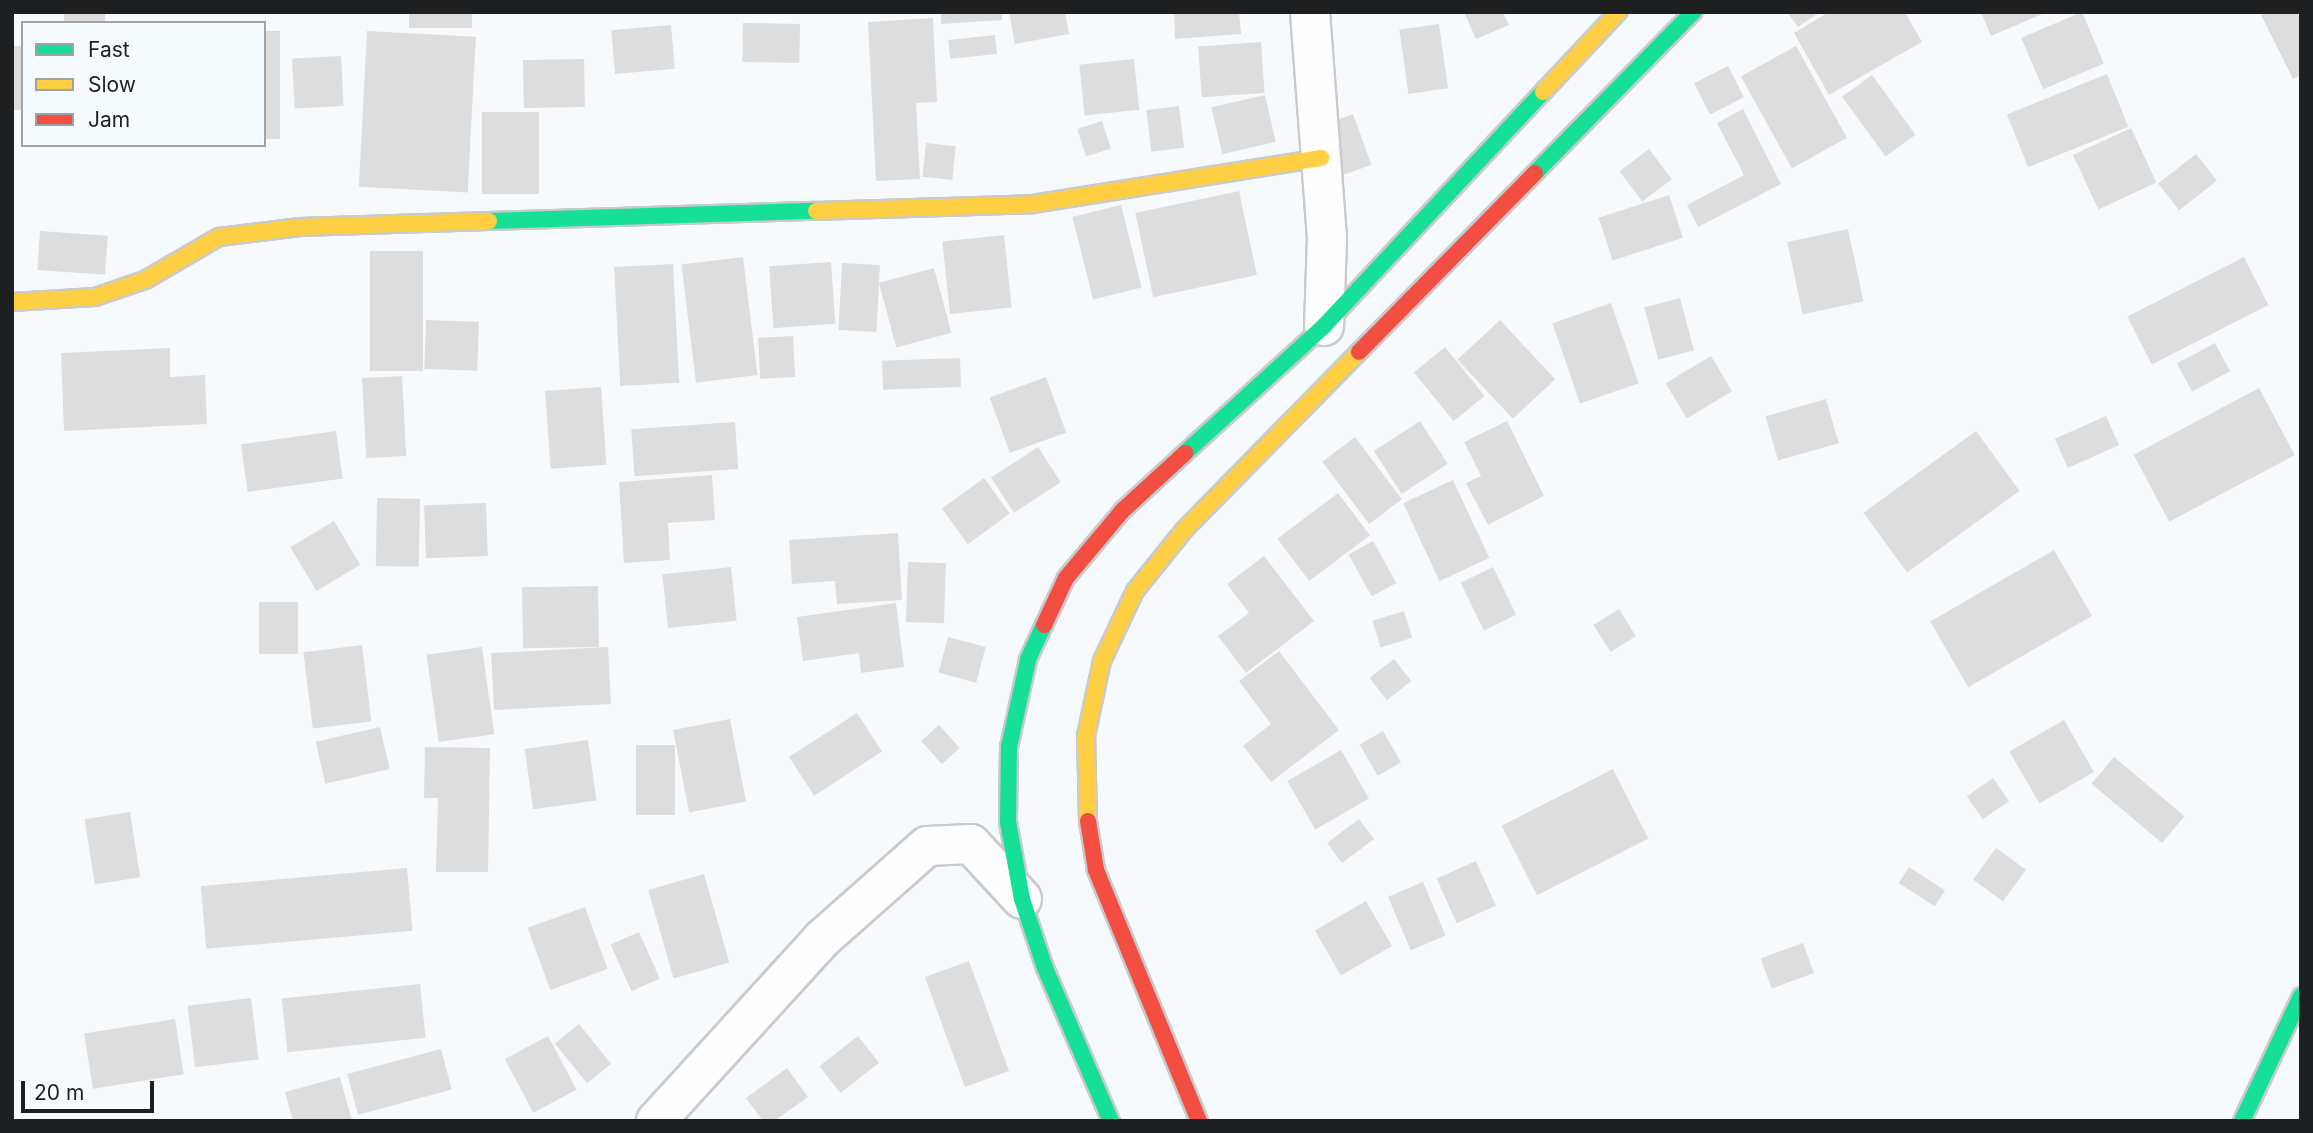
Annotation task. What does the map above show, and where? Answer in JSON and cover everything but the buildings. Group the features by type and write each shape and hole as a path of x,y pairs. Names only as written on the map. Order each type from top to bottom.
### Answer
{"street":[{"path":"1310,12 1321,158 1324,326"},
{"path":"1111,1121 1022,899 1008,822 1009,747 1028,660 1066,578 1122,511 1324,326 1618,12"},
{"path":"1199,1121 1096,870 1085,801 1086,736 1102,661 1135,591 1184,530 1693,12"},
{"path":"12,302 95,297 145,280 219,237 300,227 1033,204 1321,158"},
{"path":"656,1121 822,939 927,846 971,844 1022,899"},
{"path":"2242,1121 2301,996"}],"traffic: fast":[{"path":"1535,173 1693,12"},
{"path":"1185,453 1324,326 1543,92"},
{"path":"489,221 816,211"},
{"path":"1044,625 1028,660 1009,747 1008,822 1022,899 1045,968 1111,1121"},
{"path":"2242,1121 2301,996"}],"traffic: slow":[{"path":"1543,92 1618,12"},
{"path":"816,211 1033,204 1321,158"},
{"path":"12,302 95,297 145,280 219,237 300,227 489,221"},
{"path":"1088,821 1086,736 1102,661 1135,591 1184,530 1359,352"}],"traffic: jam":[{"path":"1359,352 1535,173"},
{"path":"1044,625 1066,578 1122,511 1185,453"},
{"path":"1088,821 1096,870 1199,1121"}]}
